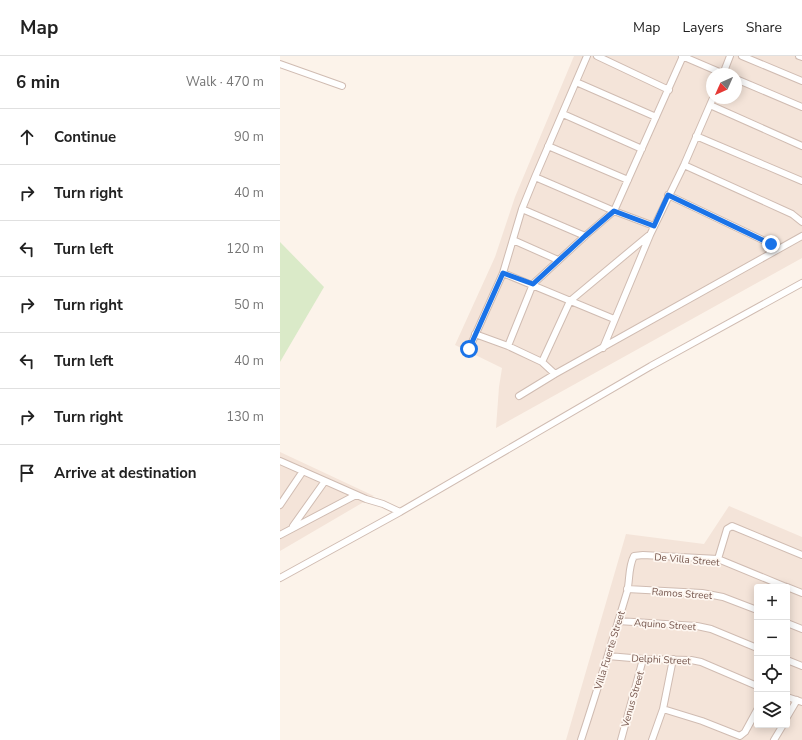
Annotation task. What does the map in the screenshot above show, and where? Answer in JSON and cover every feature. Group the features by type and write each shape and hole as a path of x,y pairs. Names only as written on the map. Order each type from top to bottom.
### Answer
{"street":[{"path":"469,349 503,273 522,209 587,56"},
{"path":"598,56 669,90"},
{"path":"508,346 533,284 614,211 683,56 710,68"},
{"path":"725,68 730,56"},
{"path":"742,56 802,81"},
{"path":"280,64 342,86"},
{"path":"576,82 656,117"},
{"path":"742,82 802,107"},
{"path":"603,348 650,235 668,195 684,165 710,105 802,146"},
{"path":"563,114 642,149"},
{"path":"696,136 802,182"},
{"path":"548,146 628,180"},
{"path":"684,165 792,214 802,222"},
{"path":"535,177 614,211 654,226"},
{"path":"668,195 771,244 778,249"},
{"path":"522,209 585,236"},
{"path":"542,362 570,301 650,235"},
{"path":"519,396 555,374 802,236"},
{"path":"513,240 558,260"},
{"path":"503,273 533,284 614,319"},
{"path":"280,578 400,512 651,366 802,283"},
{"path":"475,334 508,346 542,362 555,374"},
{"path":"281,463 400,512"},
{"path":"280,505 303,471"},
{"path":"292,527 325,481"},
{"path":"280,534 356,494"},
{"path":"718,560 727,529 732,526 802,555"},
{"name":"De Villa Street","path":"633,559 636,555 718,560 778,584"},
{"name":"Villa Fuerte Street","path":"581,740 628,589 633,559"},
{"name":"Ramos Street","path":"628,589 702,592 723,597 754,609"},
{"name":"De Villa Street","path":"790,589 802,594"},
{"name":"Aquino Street","path":"618,621 697,626 711,629 754,647"},
{"path":"790,624 802,629"},
{"name":"Delphi Street","path":"608,656 701,662 754,685"},
{"name":"Venus Street","path":"621,740 643,658"},
{"path":"661,740 653,739 663,709 672,659"},
{"path":"790,661 802,666"},
{"path":"790,713 799,701"},
{"path":"663,709 702,721 740,736 745,732 754,716"},
{"path":"774,740 781,728"}],"shaded area":[{"path":"574,56 802,56 802,258 496,428 502,368 455,345 495,257 515,197"},
{"path":"280,452 374,496 280,551"},
{"path":"729,506 802,537 802,740 566,740 626,534 704,544"}],"green space":[{"path":"280,242 324,287 280,362"}],"route":[{"path":"469,349 503,273 533,284 614,211 654,226 668,195 771,244"}]}
